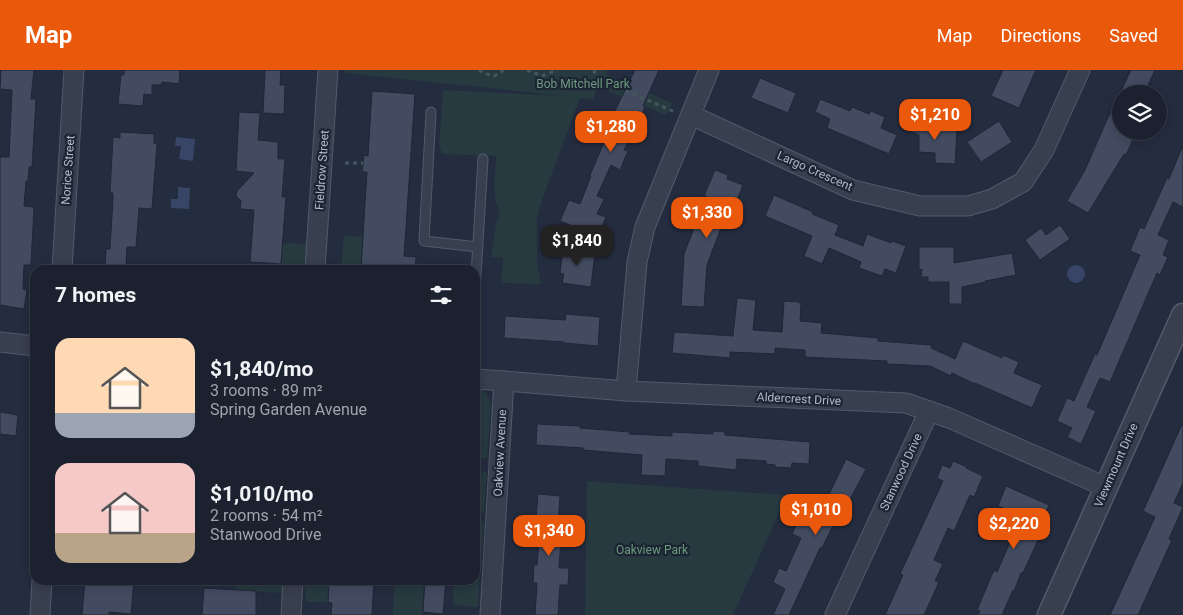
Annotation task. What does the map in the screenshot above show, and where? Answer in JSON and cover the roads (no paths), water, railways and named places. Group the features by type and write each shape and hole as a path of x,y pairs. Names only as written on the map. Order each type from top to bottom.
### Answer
{"street":[{"name":"Norice Street","path":"62,265 74,70"},
{"name":"Fieldrow Street","path":"315,265 328,70"},
{"path":"626,391 637,262 645,227 709,70"},
{"name":"Largo Crescent","path":"691,115 853,190 920,206 968,206 992,199 1023,182 1044,150 1080,70"},
{"name":"Viewmount Drive","path":"1049,615 1106,487 1177,344 1183,315"},
{"path":"0,342 30,345"},
{"name":"Aldercrest Drive","path":"480,379 626,391 906,403 929,411 1106,487"},
{"name":"Oakview Avenue","path":"490,615 504,381"},
{"name":"Stanwood Drive","path":"835,615 929,411"},
{"path":"40,615 42,585"},
{"path":"291,615 293,585"}],"lane":[{"path":"431,112 424,241 478,248"},
{"path":"477,265 483,159"}],"water":[{"path":"176,137 195,139 193,161 179,159 181,146 175,146"},
{"path":"178,187 190,188 189,209 171,208 171,199 178,199"},
{"path":"1072,265 1080,265 1085,270 1083,281 1072,283 1067,278 1067,270"}],"park label":[{"name":"Bob Mitchell Park","path":"583,84"},
{"name":"Oakview Park","path":"652,550"}]}
